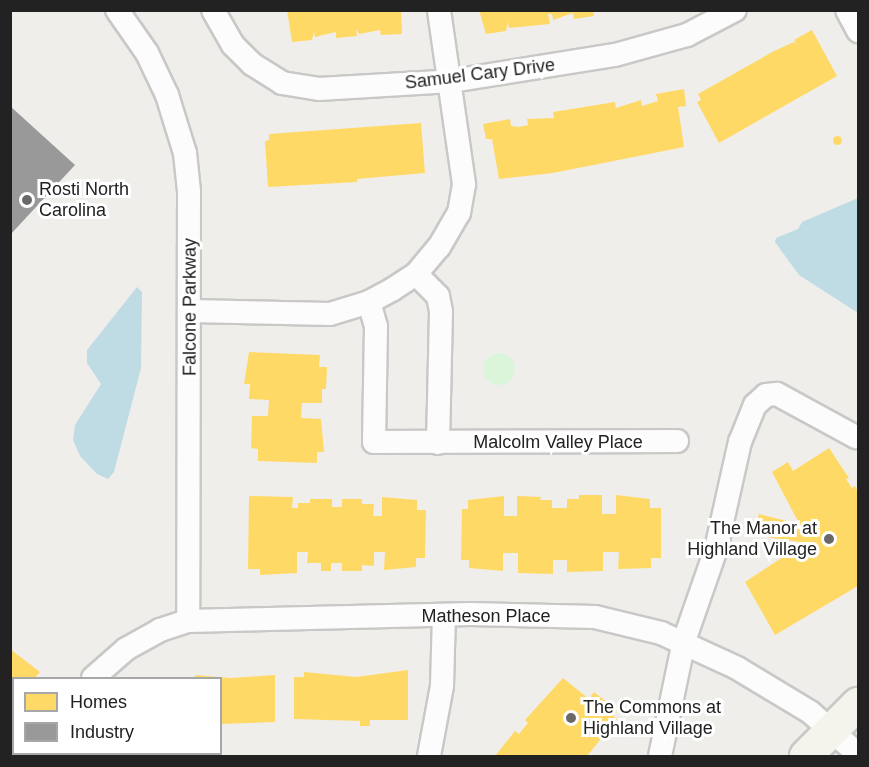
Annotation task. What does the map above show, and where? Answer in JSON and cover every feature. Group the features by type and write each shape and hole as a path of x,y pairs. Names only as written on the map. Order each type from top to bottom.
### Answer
{"main road":[{"path":"806,756 858,704"}],"street":[{"name":"Falcone Parkway","path":"117,10 147,53 167,95 185,153 189,192 191,311 188,621"},
{"name":"Samuel Cary Drive","path":"213,10 233,45 252,64 282,83 301,89 452,81 652,47 735,10"},
{"path":"191,311 330,314 369,302 416,274 439,247 459,213 462,157 452,81 439,10"},
{"path":"848,10 858,31"},
{"path":"416,274 438,296 441,312 438,443"},
{"name":"Malcolm Valley Place","path":"369,302 376,327 374,442 677,441"},
{"path":"660,756 684,641 716,549 743,432 759,400 771,393 782,395 856,437"},
{"path":"429,756 442,686 444,616"},
{"name":"Matheson Place","path":"94,677 126,649 160,630 188,621 444,616 595,617 684,641 773,688 831,729 858,754"}],"green space":[{"path":"499,353 511,357 515,369 511,381 499,385 487,381 483,369 487,357"}],"water":[{"path":"858,198 858,313 799,275 775,242 776,238 798,229 802,222"},
{"path":"137,287 142,292 141,368 114,472 108,479 97,474 80,456 73,440 75,425 101,384 87,363 87,350"}],"building: Homes":[{"path":"287,10 401,10 402,34 381,35 380,30 359,34 356,29 357,36 336,38 336,32 315,37 314,32 312,40 292,42"},
{"path":"479,10 593,10 594,16 574,19 573,13 553,20 552,14 548,14 550,24 509,28 508,22 506,31 486,34"},
{"path":"812,30 837,76 719,143 697,102 701,100 698,94 774,51 794,42 797,45 794,40"},
{"path":"684,89 686,106 678,107 684,147 553,173 499,179 492,139 486,139 483,124 510,119 511,126 519,127 528,125 527,119 554,118 553,112 615,102 616,108 641,100 642,106 658,101 656,94"},
{"path":"421,123 425,173 357,179 357,182 268,187 265,141 269,140 269,134"},
{"path":"837,135 842,140 837,145 832,140"},
{"path":"249,352 320,355 319,367 327,367 326,389 322,389 322,403 302,403 301,418 321,419 324,452 317,452 317,463 258,461 258,449 251,448 252,416 268,416 269,400 249,399 250,384 244,384"},
{"name":"The Manor at Highland Village","path":"829,448 849,478 846,479 852,488 855,486 858,492 858,586 775,635 745,582 783,557 781,555 799,542 754,535 759,514 787,521 786,526 802,529 772,472 788,462 793,471"},
{"path":"579,495 602,495 602,514 616,514 616,495 650,499 650,508 661,508 661,558 651,558 651,568 618,569 619,552 603,552 603,571 567,572 567,560 553,560 553,574 518,573 518,553 503,553 503,571 469,568 469,560 461,560 462,509 468,509 468,500 504,496 504,516 517,516 517,496 541,497 540,500 552,500 552,508 567,508 567,499 579,499"},
{"path":"249,496 293,497 292,508 298,508 298,503 310,503 310,499 332,499 332,507 342,507 342,499 362,499 362,504 374,504 373,516 382,516 382,497 417,500 417,510 426,510 425,558 416,558 416,567 384,570 385,552 374,552 374,566 362,565 362,571 342,571 342,563 331,563 331,571 321,571 321,563 307,563 308,552 297,552 297,573 260,575 260,569 248,569"},
{"path":"10,649 40,672 36,677 12,677 10,711"},
{"path":"408,670 408,720 370,720 370,726 360,726 360,721 294,719 294,677 304,677 304,672 356,677"},
{"path":"195,675 218,677 195,677"},
{"path":"275,675 275,722 222,724 222,677"},
{"name":"The Commons at Highland Village","path":"563,678 589,699 594,692 617,710 613,716 617,719 587,756 495,756 515,731 519,734 528,723 525,720"}],"building: Industry":[{"name":"Rosti North Carolina","path":"10,106 75,165 10,235"}],"place":[{"name":"Rosti North Carolina","path":"27,200"},
{"name":"The Manor at Highland Village","path":"829,539"},
{"name":"The Commons at Highland Village","path":"571,718"}]}
